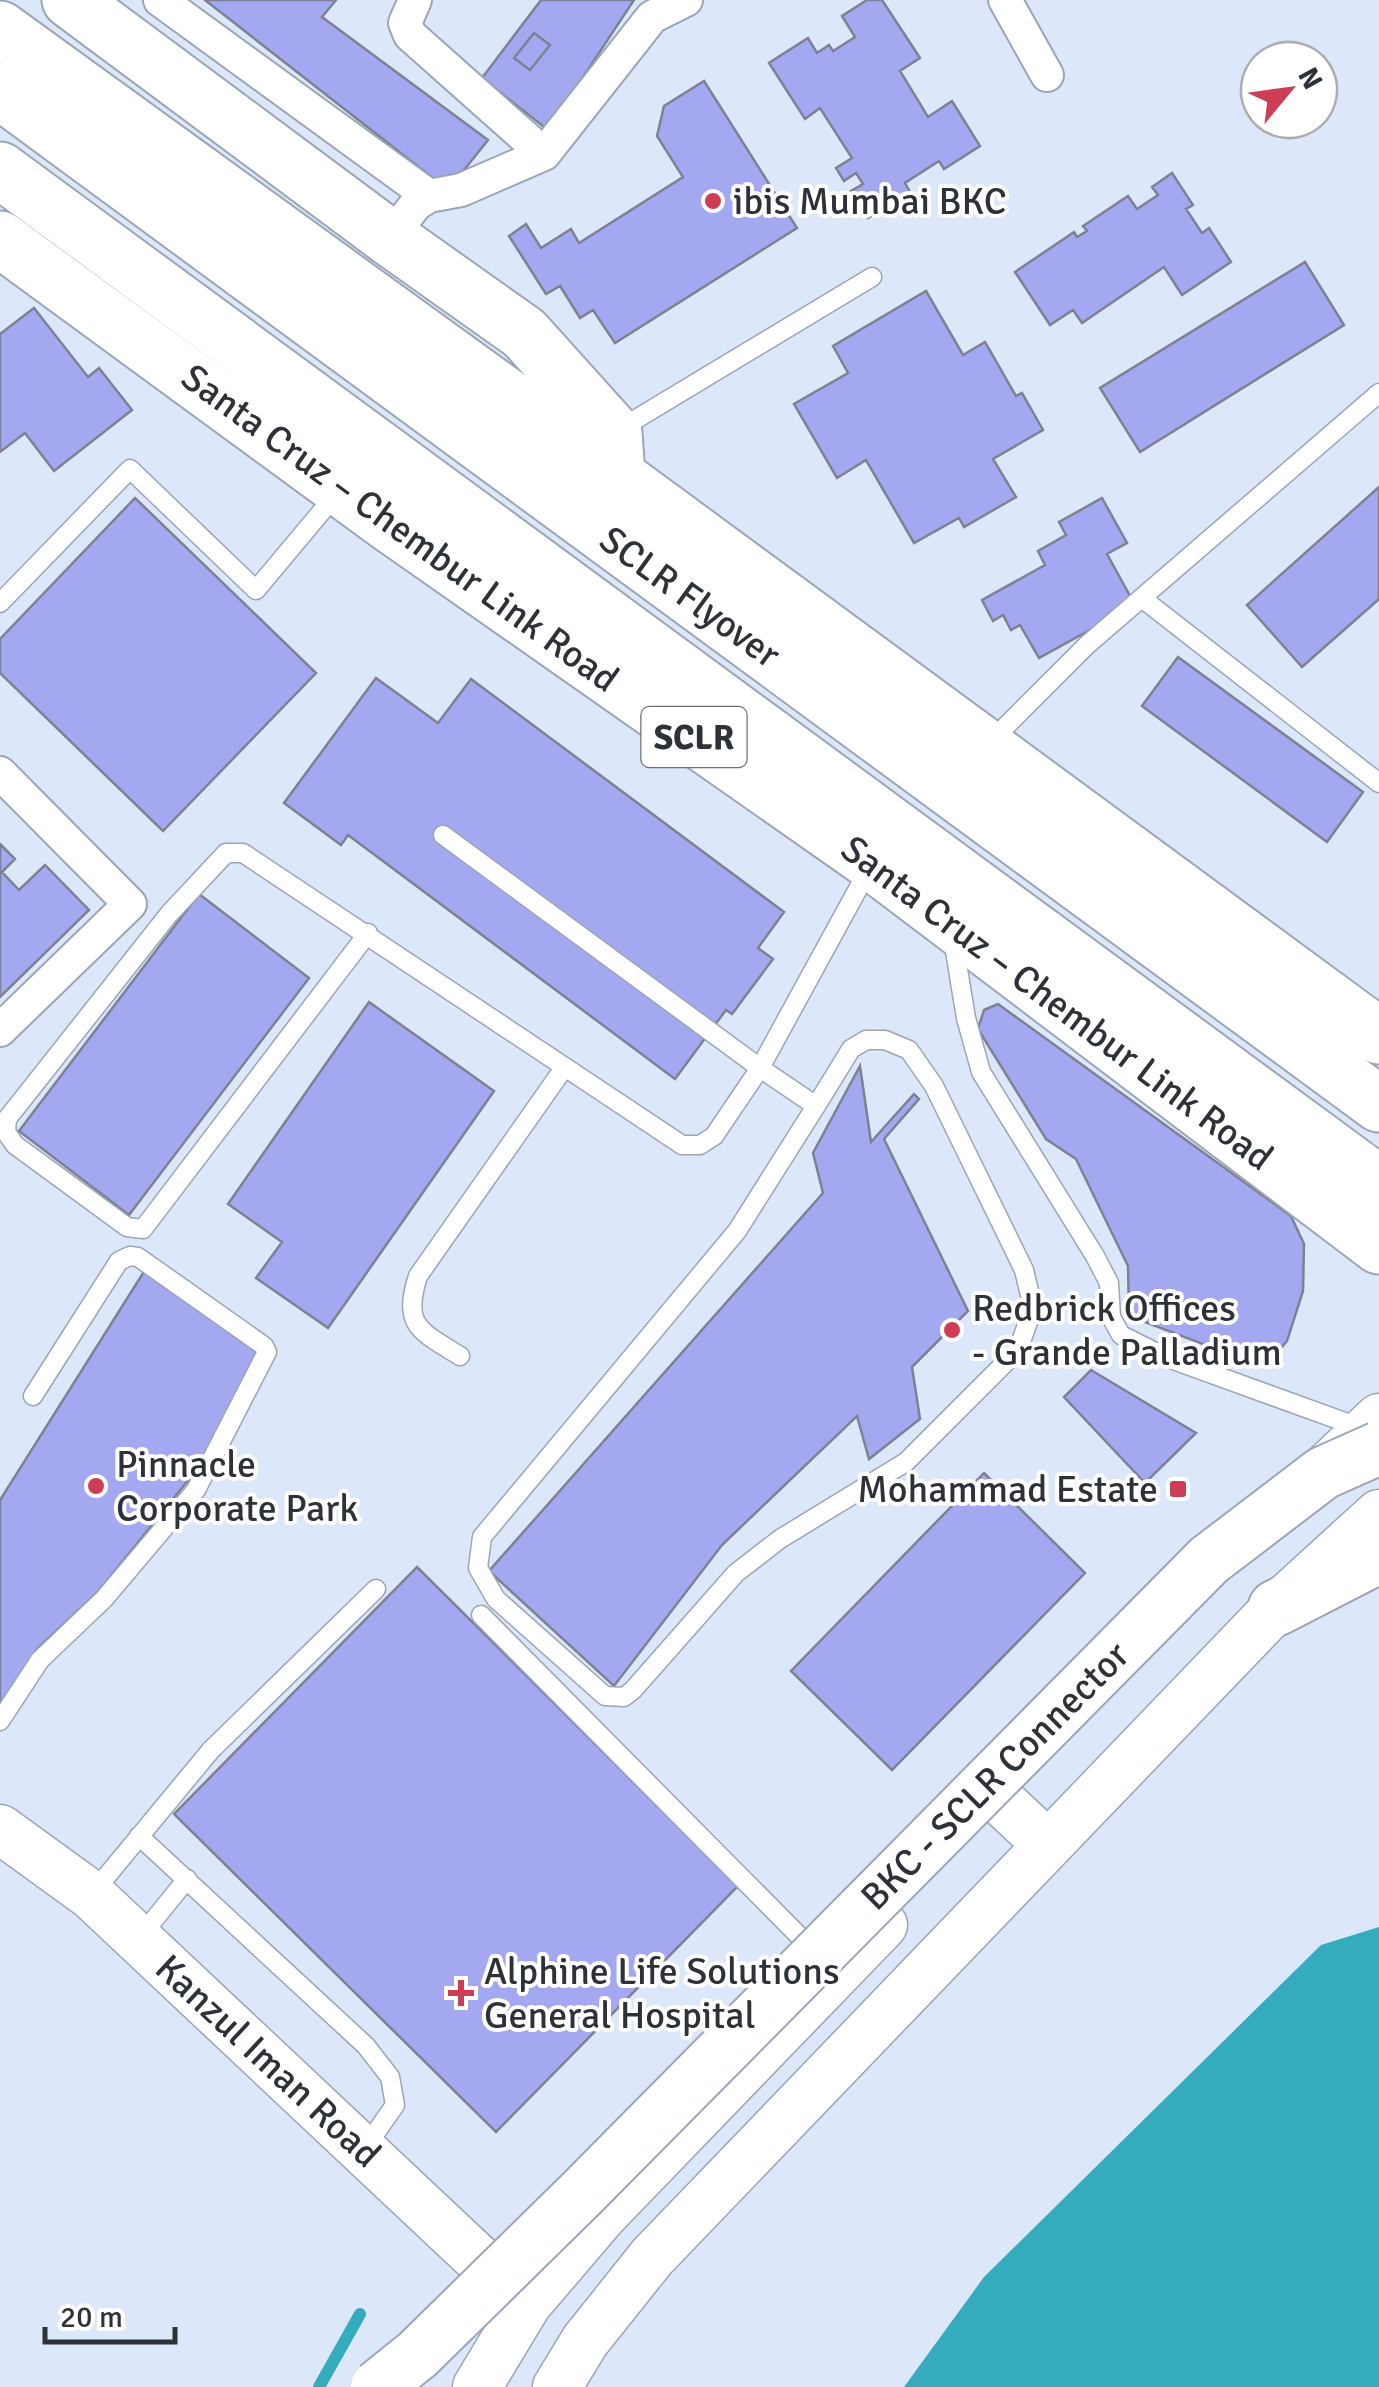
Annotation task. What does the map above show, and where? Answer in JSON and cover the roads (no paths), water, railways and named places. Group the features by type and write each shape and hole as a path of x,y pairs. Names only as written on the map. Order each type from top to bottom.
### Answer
{"highway":[{"path":"70,0 148,14 390,238 524,333 615,454"},
{"path":"0,29 615,454 984,747 1379,1036"},
{"name":"SCLR Flyover","path":"0,91 1379,1104"},
{"path":"0,170 1379,1184"},
{"name":"Santa Cruz – Chembur Link Road","path":"0,238 342,488 952,920 1379,1246"},
{"path":"1276,1608 1379,1556"}],"main road":[{"path":"477,2387 526,2304 603,2215 1002,1802 1374,1432"},
{"name":"BKC - SCLR Connector","path":"377,2387 418,2354 581,2194 1210,1560 1374,1432"},
{"path":"557,2387 585,2341 652,2258 1276,1608 1379,1514"},
{"path":"1002,1802 1048,1845"},
{"name":"Kanzul Iman Road","path":"0,1830 91,1895 526,2304"}],"street":[{"path":"415,0 404,22 410,35 544,154"},
{"path":"390,238 416,204 428,196 461,190 544,154 653,8 686,0"},
{"path":"1005,0 1047,75"},
{"path":"148,14 428,196"},
{"path":"0,773 130,904 0,1030"}],"lane":[{"path":"615,454 872,277"},
{"path":"984,747 1087,645 1379,392"},
{"path":"0,604 130,469 256,590 342,488"},
{"path":"1144,599 1379,783"},
{"path":"443,835 816,1106"},
{"path":"368,933 143,1229 127,1227 15,1145 6,1132 7,1119 18,1104 169,914 226,853 244,853 368,933 682,1145 700,1144 714,1136 760,1068 872,862"},
{"path":"952,920 959,984 981,1072 1095,1256 1109,1284 1110,1317 1121,1335 1165,1357 1374,1432"},
{"path":"866,1040 885,1040 909,1050 934,1086 1024,1270 1034,1308 1018,1350 906,1462 780,1539 736,1573 633,1690 624,1697 606,1696 496,1599 478,1568 482,1537 738,1231 816,1106 851,1050 866,1040"},
{"path":"460,1356 417,1330 409,1304 418,1276 564,1068"},
{"path":"0,1720 40,1660 104,1599 196,1490 266,1352 138,1257 130,1256 120,1261 33,1396"},
{"path":"91,1895 211,1750 376,1589"},
{"path":"480,1615 836,1974"},
{"path":"140,1836 366,2046 390,2077 395,2105 363,2150"},
{"path":"139,1939 186,1879"}],"water":[{"path":"1379,1927 1379,2387 904,2387 984,2277 1321,1945"}],"waterway":[{"path":"319,2387 360,2314"}],"place":[{"name":"ibis Mumbai BKC","path":"713,201"},
{"name":"Redbrick Offices - Grande Palladium","path":"952,1330"},
{"name":"Pinnacle Corporate Park","path":"96,1486"},
{"name":"Mohammad Estate","path":"1178,1489"},
{"name":"Alphine Life Solutions General Hospital","path":"461,1993"}]}
